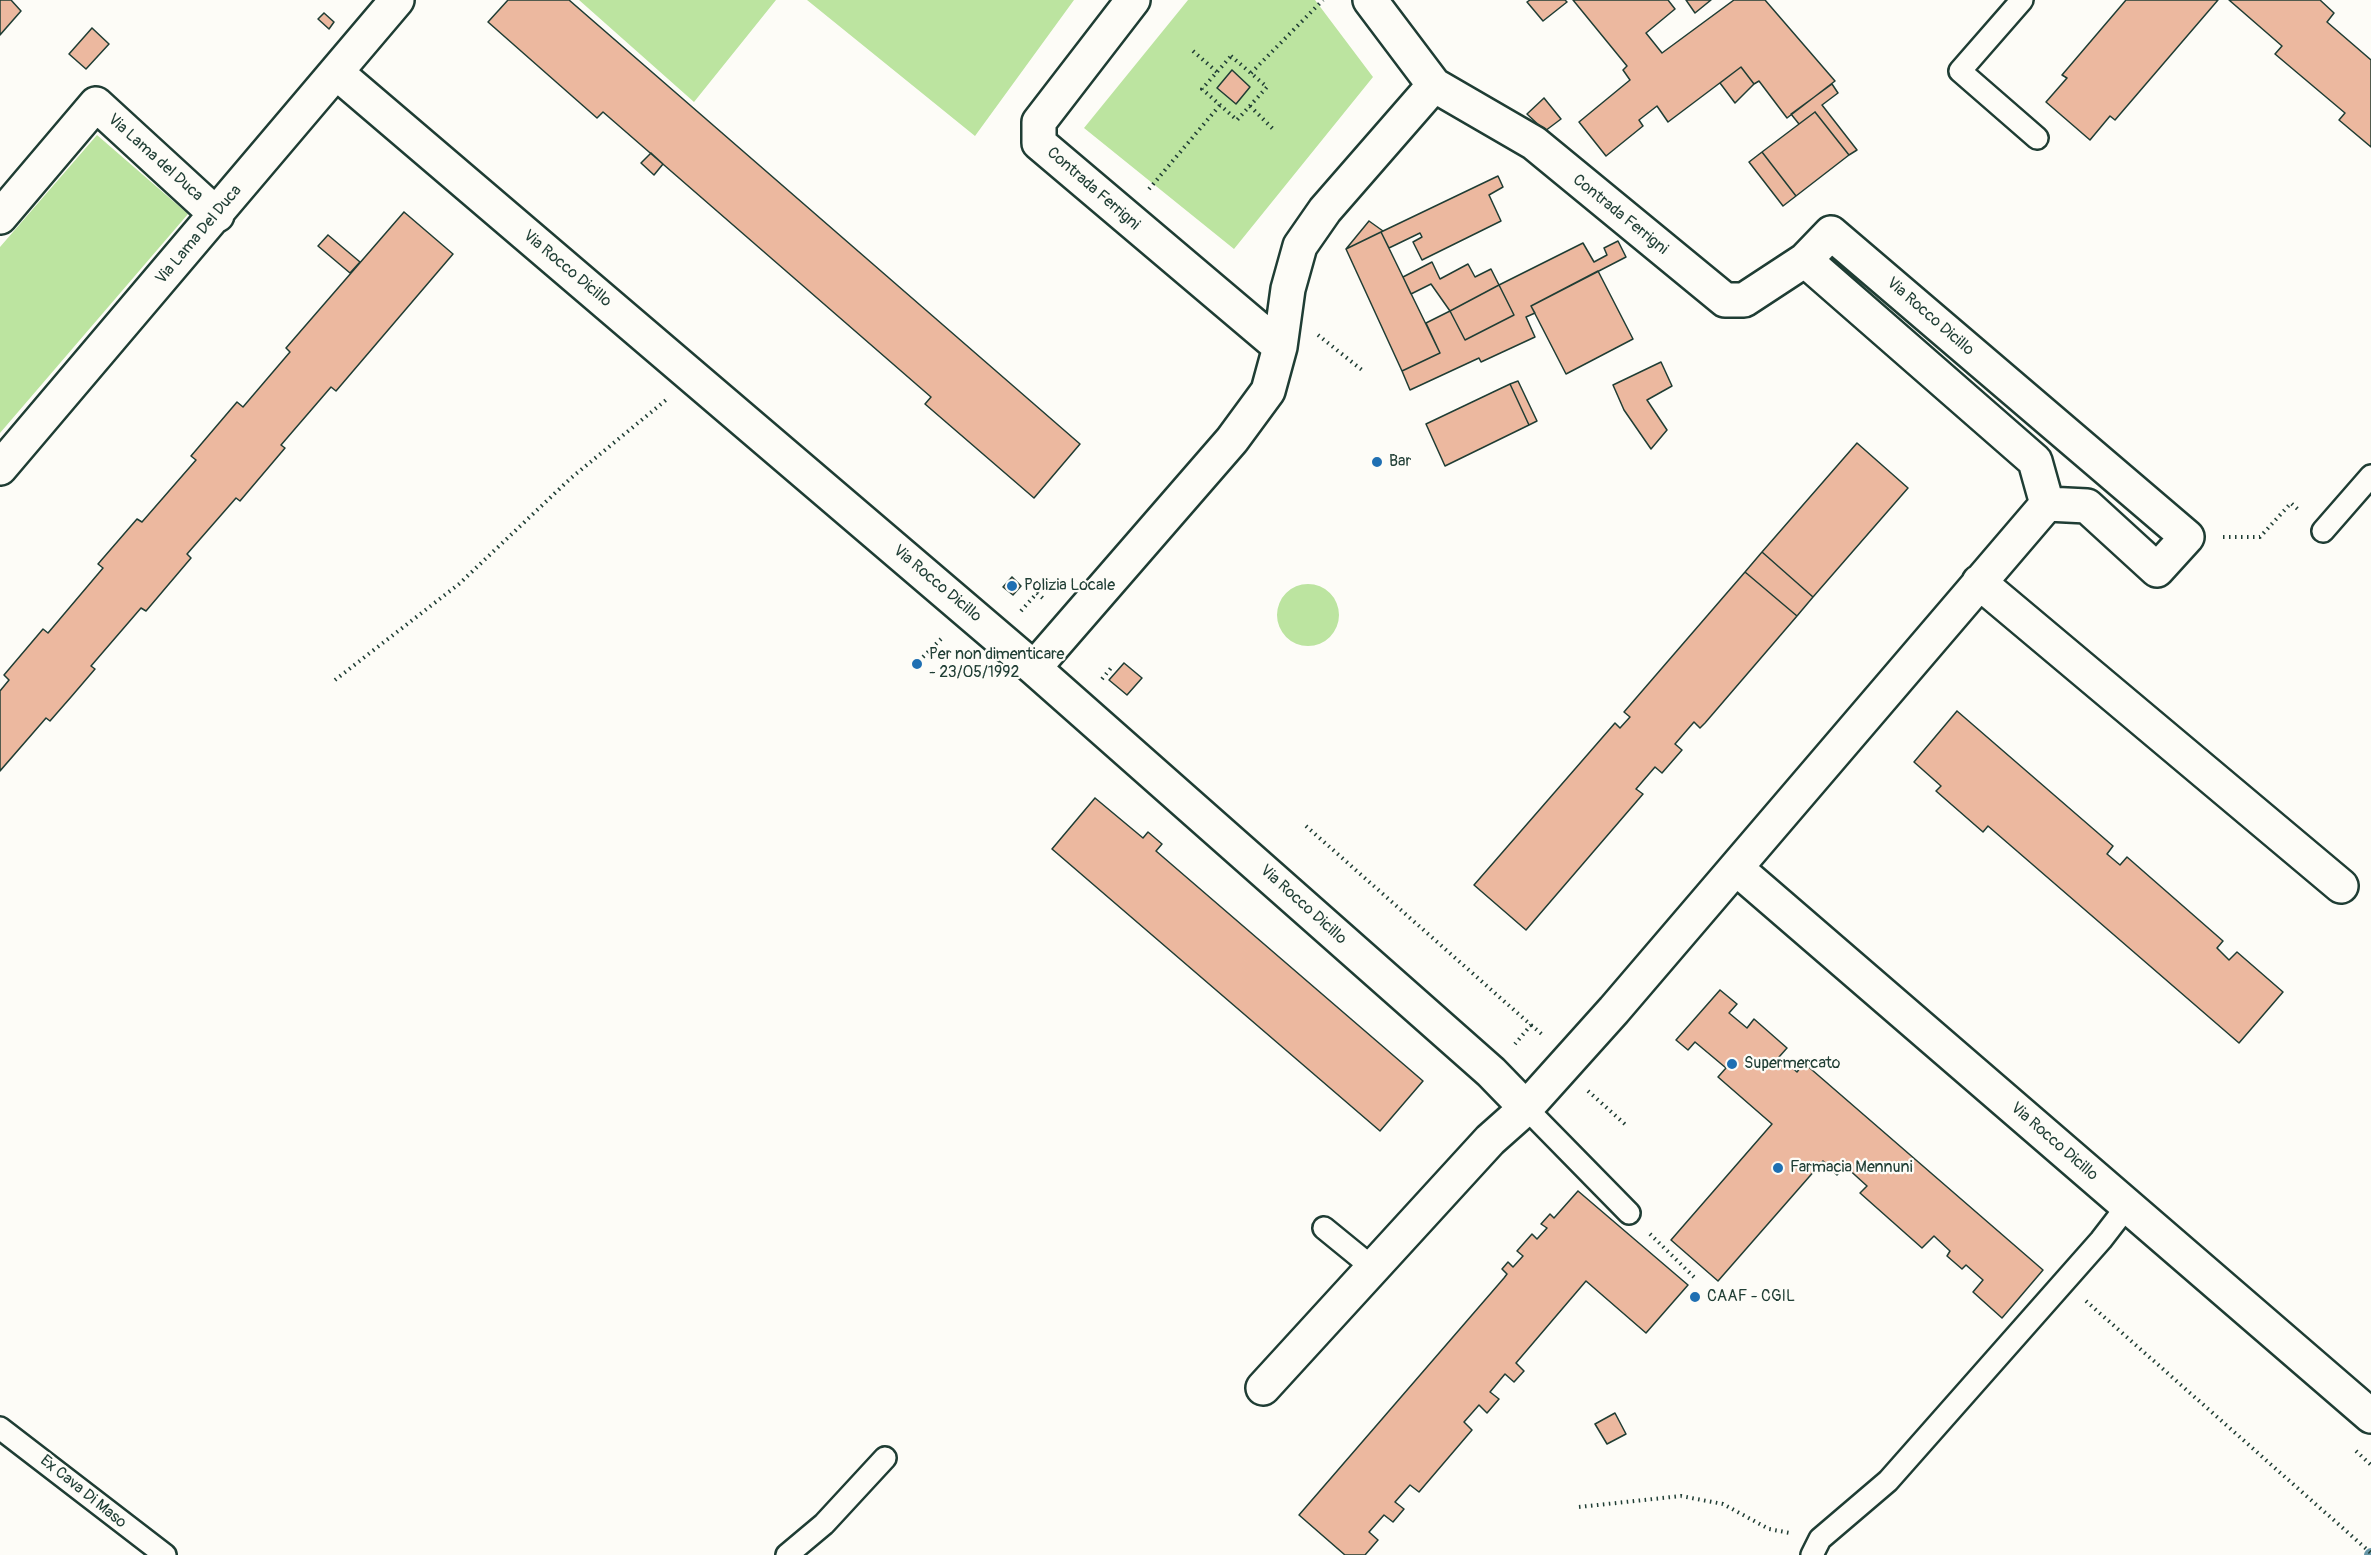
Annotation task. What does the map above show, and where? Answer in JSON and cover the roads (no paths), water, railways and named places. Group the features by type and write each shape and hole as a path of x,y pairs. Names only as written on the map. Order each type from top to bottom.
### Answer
{"street":[{"name":"Via Lama Del Duca","path":"0,468 217,215 397,0"},
{"name":"Contrada Ferrigni","path":"1133,0 1039,122 1039,143 1280,347"},
{"name":"Contrada Ferrigni","path":"1370,0 1434,85 1534,143 1598,198 1725,300 1744,300 1805,260"},
{"name":"Via Rocco Dicillo","path":"337,73 1034,668 1491,1072 1526,1108"},
{"path":"1034,668 1232,440 1268,391 1280,347 1285,309 1300,246 1325,210 1434,85"},
{"name":"Via Lama del Duca","path":"0,217 96,104 217,215"},
{"name":"Via Rocco Dicillo","path":"1805,260 1831,233 2187,537 2157,570 2087,506 2047,504"},
{"path":"1263,1388 1490,1140 1526,1108 1736,868 2047,504 2035,461 1805,260"},
{"path":"1979,582 2342,886"},
{"name":"Via Rocco Dicillo","path":"1736,868 2371,1416"}],"lane":[{"path":"2022,0 1960,71 2037,138"},
{"path":"2323,531 2371,476"},
{"path":"1526,1108 1629,1213"},
{"path":"1816,1547 1888,1481 2128,1205"},
{"path":"1324,1228 1373,1268"},
{"name":"Ex Cava Di Maso","path":"0,1428 165,1555"},
{"path":"787,1555 824,1524 885,1458"}],"place":[{"name":"Bar","path":"1377,462"},
{"name":"Polizia Locale","path":"1012,586"},
{"name":"Per non dimenticare - 23/05/1992","path":"917,664"},
{"name":"Supermercato","path":"1732,1064"},
{"name":"Farmacia Mennuni","path":"1778,1168"},
{"name":"CAAF - CGIL","path":"1695,1297"}]}
